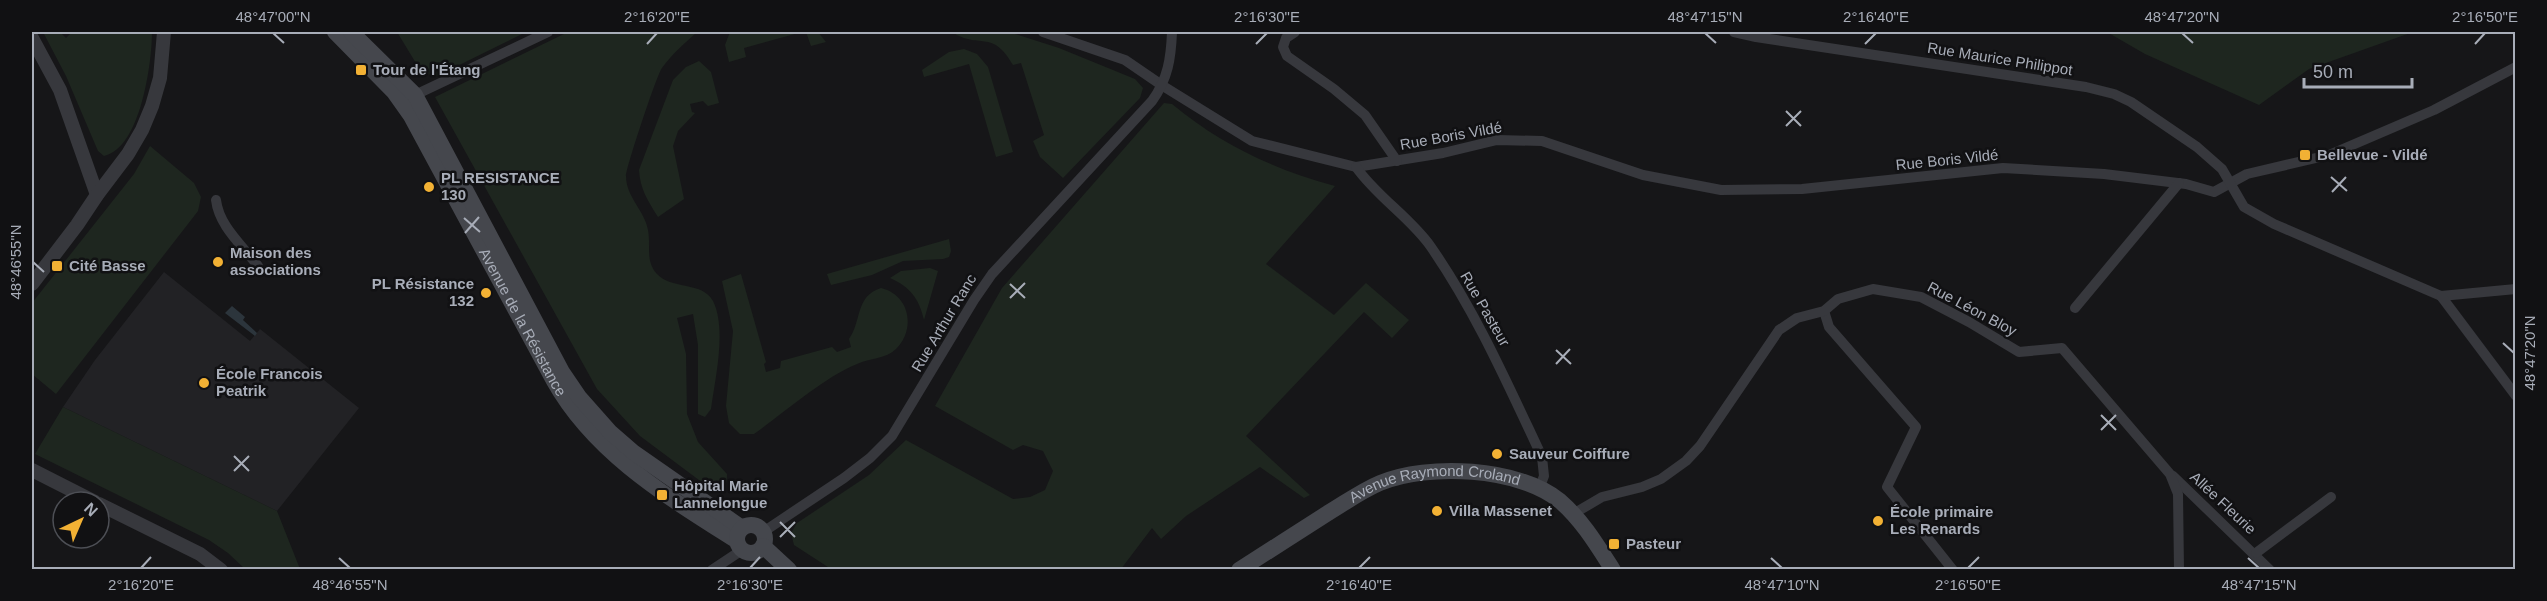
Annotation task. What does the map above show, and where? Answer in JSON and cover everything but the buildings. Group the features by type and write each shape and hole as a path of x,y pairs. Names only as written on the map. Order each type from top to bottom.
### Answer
{"main road":[{"name":"Avenue de la Résistance","path":"335,32 394,92 411,116 437,160 554,381 581,422 597,440 628,467 740,540"},
{"name":"Avenue de la Résistance","path":"355,33 415,95 562,372 579,397 610,432 740,540"},
{"name":"Avenue Raymond Croland","path":"1239,570 1380,483 1411,474 1443,470 1482,473 1539,489 1557,499 1587,530 1613,570"},
{"path":"763,539 751,553 740,540 756,526 763,539 789,570"}],"street":[{"path":"32,284 128,154 152,106 160,78 164,32"},
{"path":"394,92 415,95 548,32"},
{"path":"1043,32 1125,60 1252,141 1356,167"},
{"path":"1163,86 1170,60 1172,32"},
{"path":"1295,32 1286,38 1283,47 1287,56 1334,89 1365,116 1397,160"},
{"name":"Rue Maurice Philippot","path":"1734,32 2086,87 2114,94 2131,102 2205,154 2222,169 2231,184"},
{"path":"355,33 357,54"},
{"path":"32,38 60,90 97,195"},
{"name":"Rue Boris Vildé","path":"1356,167 1497,140 1542,141 1643,175 1721,190 1802,189 2002,168 2104,174 2179,183 2214,192 2247,174 2329,155 2434,110 2516,67"},
{"name":"Rue Arthur Ranc","path":"763,539 870,458 892,436 987,280 1014,248 1152,101 1163,86"},
{"name":"Rue Pasteur","path":"1356,167 1366,182 1430,245 1483,332 1542,457 1544,477 1539,489"},
{"path":"2075,308 2179,183"},
{"path":"2231,184 2244,207 2274,224 2441,296 2516,289"},
{"path":"216,200 218,213 225,226 258,266"},
{"name":"Rue Léon Bloy","path":"1824,310 1838,299 1873,289 1921,297 2019,352 2062,348 2170,474 2178,494 2179,570"},
{"path":"2441,296 2516,396"},
{"path":"1573,514 1602,496 1642,487 1660,479 1686,461 1700,446 1779,330 1797,318 1824,310 1829,327 1916,427 1887,487 1953,570"},
{"path":"32,470 71,490"},
{"name":"Allée Fleurie","path":"2170,474 2256,553 2270,570"},
{"name":"Allée Fleurie","path":"2256,553 2331,497"},
{"path":"111,510 200,554 221,570"},
{"path":"712,570 740,540"}],"shaded area":[{"path":"43,32 54,34 60,32 66,38 72,32 152,32 150,63 142,102 127,137 117,150 104,156 98,151 66,76"},
{"path":"397,32 526,32 437,76 422,73"},
{"path":"568,32 697,32 678,49 659,74 626,176 629,191 646,223 653,269 663,279 694,288 708,295 717,312 720,340 717,369 711,409 705,417 698,414 698,345 693,314 677,318 686,354 687,414 698,442 727,474 725,485 715,492 640,436 597,389 435,97"},
{"path":"730,32 802,32 744,48 746,57 729,62 725,45"},
{"path":"806,32 818,32 826,42 811,46"},
{"path":"952,32 1009,32 1059,48 1135,79 1143,88 1140,98 1063,178 1040,157 1033,141 1044,135 1021,63 1013,65 1005,54 992,43 970,40"},
{"path":"2107,32 2413,32 2309,69 2259,105 2145,54"},
{"path":"964,49 977,54 988,67 1013,152 996,157 969,64 924,77 922,70 949,52"},
{"path":"699,61 711,72 719,103 708,106 703,101 690,104 692,112 695,113 678,131 673,146 684,199 658,217 643,189 639,170 673,80 686,67"},
{"path":"1164,103 1172,104 1209,131 1249,154 1291,172 1335,186 1266,264 1334,315 1366,283 1409,320 1392,338 1364,312 1246,436 1310,495 1304,498 1260,467 1186,516 1161,539 1152,528 1121,569 831,569 794,545 791,533 797,523 869,475 906,440 1013,499 1030,497 1045,490 1053,471 1043,451 1023,445 1013,450 935,406 1002,288"},
{"path":"150,146 194,183 201,197 198,211 56,394 32,374 32,303 134,174"},
{"path":"949,239 951,251 949,257 943,259 903,261 872,275 831,285 827,274"},
{"path":"930,268 938,271 924,320 913,294 890,278 901,271"},
{"name":"École Francois Peatrik","path":"164,272 250,341 260,329 359,408 277,511 63,407 95,360"},
{"path":"741,274 766,362 764,364 766,372 780,368 781,361 832,347 837,352 851,347 849,339 863,303 873,292 881,288 891,292 904,305 908,323 906,332 902,341 892,352 844,370 818,386 754,434 740,434 729,423 726,406 733,331 722,281"},
{"path":"232,306 245,317 243,320 257,333 255,336 225,313"},
{"path":"63,407 277,511 300,569 245,569 209,540 35,454"}],"place":[{"name":"Tour de l'Étang","path":"361,70"},
{"name":"Bellevue - Vildé","path":"2305,155"},
{"name":"PL RESISTANCE 130","path":"429,187"},
{"name":"Maison des associations","path":"218,262"},
{"name":"Cité Basse","path":"57,266"},
{"name":"PL Résistance 132","path":"486,293"},
{"name":"École Francois Peatrik","path":"204,383"},
{"name":"Sauveur Coiffure","path":"1497,454"},
{"name":"Hôpital Marie Lannelongue","path":"662,495"},
{"name":"Villa Massenet","path":"1437,511"},
{"name":"École primaire Les Renards","path":"1878,521"},
{"name":"Pasteur","path":"1614,544"}]}
